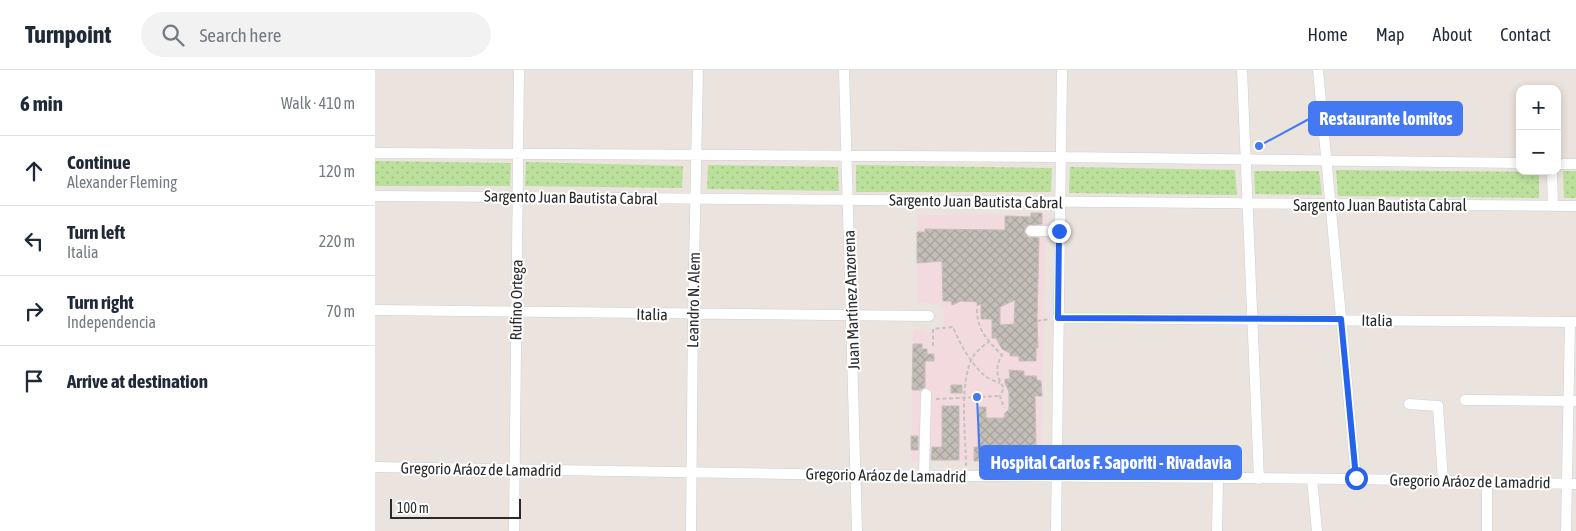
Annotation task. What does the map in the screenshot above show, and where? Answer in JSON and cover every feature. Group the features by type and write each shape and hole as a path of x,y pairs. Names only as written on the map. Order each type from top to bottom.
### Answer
{"street":[{"name":"Rufino Ortega","path":"514,531 519,70"},
{"name":"Leandro N. Alem","path":"691,531 698,70"},
{"name":"Juan Martínez Anzorena","path":"844,70 857,531"},
{"path":"1056,531 1062,70"},
{"path":"1241,70 1259,479"},
{"path":"1318,70 1356,478"},
{"path":"375,153 1061,157 1516,163"},
{"path":"1561,164 1576,164"},
{"path":"1553,175 1553,206"},
{"name":"Sargento Juan Bautista Cabral","path":"375,196 1576,206"},
{"path":"1031,231 1059,231"},
{"name":"Italia","path":"375,310 929,316"},
{"name":"Italia","path":"1058,318 1573,322"},
{"path":"1565,531 1571,484 1573,322"},
{"path":"924,476 926,397"},
{"path":"1465,400 1572,401"},
{"path":"1409,404 1438,406 1443,480"},
{"name":"Gregorio Aráoz de Lamadrid","path":"375,468 1218,479 1356,478 1571,484"},
{"path":"1217,531 1218,479"},
{"path":"1312,479 1317,531"},
{"path":"1487,481 1487,531"}],"path":[{"path":"977,309 979,326 989,342 1002,355 997,375 1004,388 1001,396 1004,408"},
{"path":"1037,321 1058,318"},
{"path":"933,346 933,329 953,328 958,340 986,377 1000,383"},
{"path":"966,476 965,382 975,354 989,342"},
{"path":"926,397 1001,396"}],"shaded area":[{"path":"918,215 1046,215 1041,462 912,461 913,329 920,329 928,333 935,332 942,328 945,320 944,311 939,304 917,302"}],"green space":[{"path":"375,161 511,163 510,186 375,186"},
{"path":"526,162 683,166 682,188 525,186"},
{"path":"708,165 838,167 839,191 707,189"},
{"path":"856,165 1052,168 1051,192 856,192"},
{"path":"1070,167 1235,170 1237,195 1069,193"},
{"path":"1336,170 1516,172 1516,175 1539,175 1539,198 1338,196"},
{"path":"1254,171 1319,171 1322,195 1255,194"},
{"path":"1563,171 1576,171 1576,198 1564,198"}],"building":[{"path":"1031,213 1042,213 1042,224 1028,225 1024,231 1028,237 1039,238 1038,348 1036,348 1036,361 1019,361 1019,356 1010,356 1010,353 1002,349 996,338 992,338 992,319 981,319 981,304 977,306 977,302 961,301 952,305 951,301 943,301 942,261 917,263 917,232 925,232 925,229 1005,230 1005,216 1031,217","holes":["1015,300 1014,324 1000,325 1000,307"]},
{"path":"913,344 922,344 922,349 927,349 927,354 934,354 934,361 925,361 925,387 920,390 912,390"},
{"path":"1009,370 1024,371 1024,376 1036,376 1037,380 1041,381 1042,396 1035,396 1036,447 1041,447 1041,460 974,461 974,447 978,447 978,407 986,407 986,418 1004,418 1005,413 1009,409 1009,392 1005,379 1010,379"},
{"path":"951,385 962,385 962,393 951,393"},
{"path":"942,406 959,406 959,460 931,460 932,447 942,447"},
{"path":"911,436 918,436 918,450 911,450"}],"place":[{"name":"Restaurante lomitos","path":"1259,146"},
{"name":"Hospital Carlos F. Saporiti - Rivadavia","path":"977,397"}],"route":[{"path":"1059,231 1058,318 1341,319 1356,478"}]}
